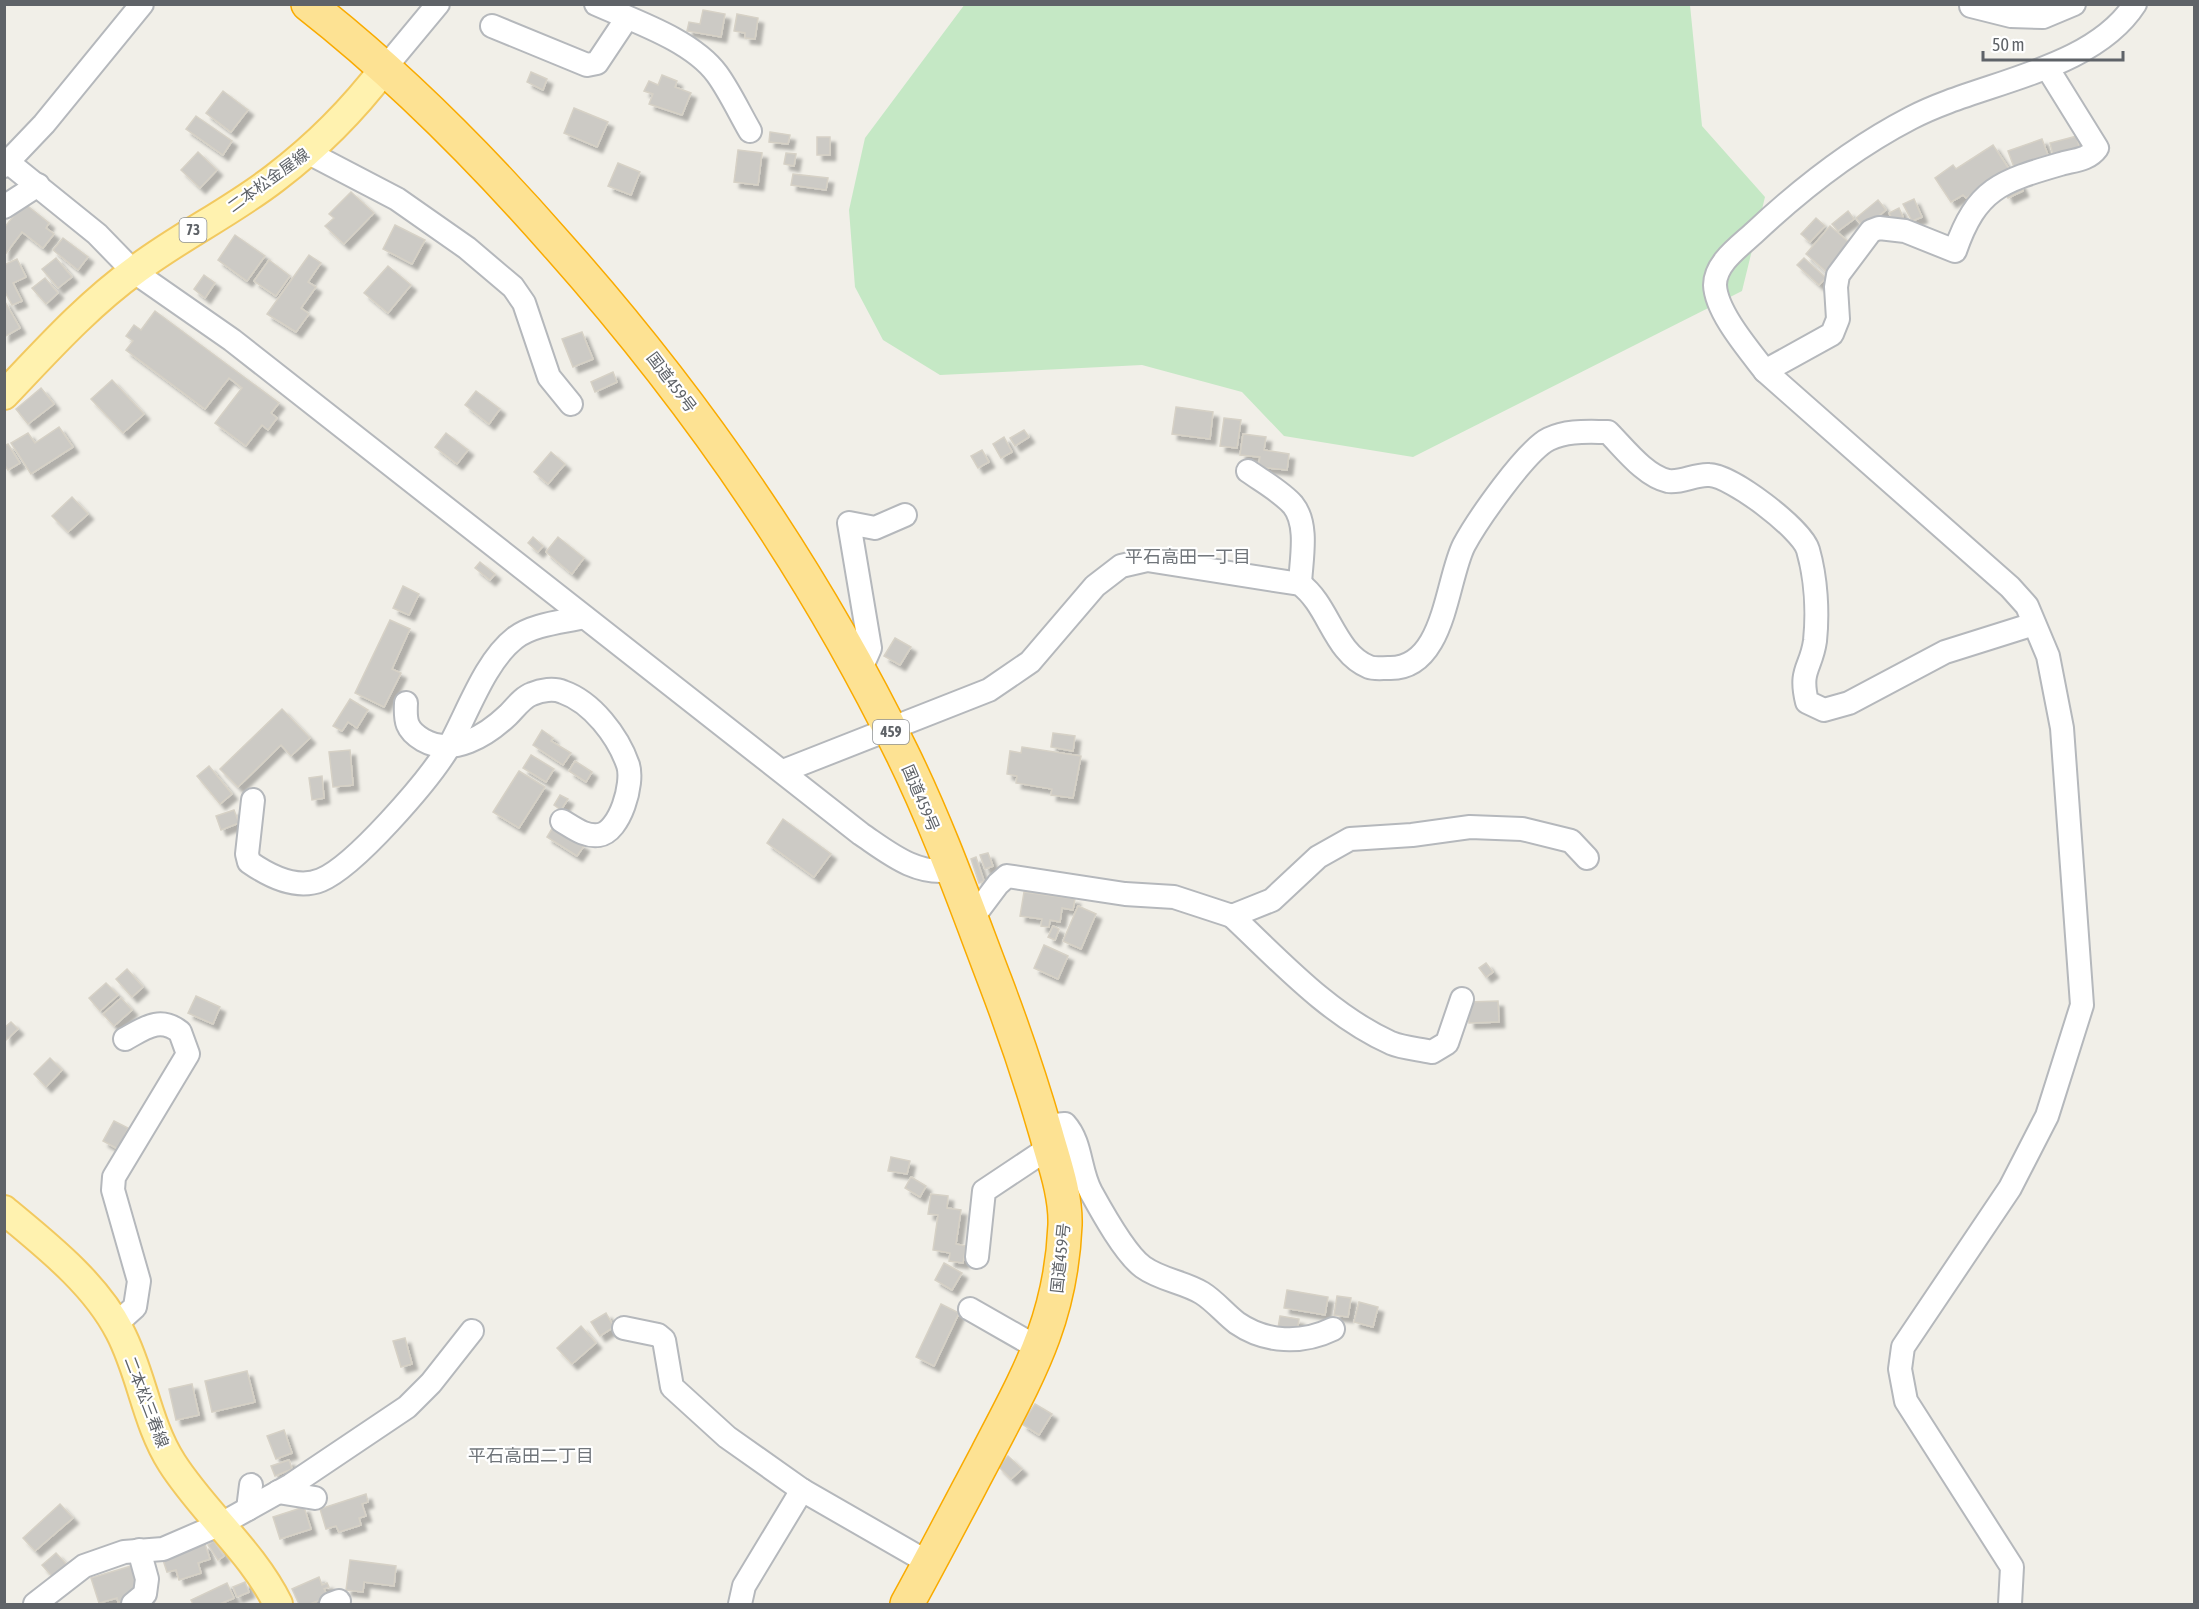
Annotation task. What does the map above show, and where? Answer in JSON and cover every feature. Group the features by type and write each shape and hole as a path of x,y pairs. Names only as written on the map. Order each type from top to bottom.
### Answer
{"highway":[{"name":"国道459号","path":"308,4 445,124 527,210 658,362 777,531 860,671 889,728 952,870 1009,1018 1047,1137 1065,1217 1063,1258 1054,1308 1040,1349 907,1605"}],"main road":[{"name":"二本松金屋線","path":"4,395 53,344 134,271 178,238 273,180 330,133 384,69"},
{"name":"二本松三春線","path":"4,1210 56,1254 116,1324 166,1452 193,1495 221,1524 269,1585 278,1605"}],"street":[{"path":"142,4 44,124 7,164 97,234 134,271 232,340 895,858 918,868 937,872 952,870"},
{"path":"384,69 438,4"},
{"path":"1971,6 2011,16 2043,17 2074,4"},
{"path":"2010,1605 2012,1567 1906,1401 1900,1369 1904,1347 2005,1197 2046,1116 2082,1005 2062,728 2048,656 2027,606 2010,587 1857,449 1765,371 1739,338 1717,295 1715,284 1718,271 1731,254 1792,197 1853,150 1913,116 1960,97 2048,69 2115,27 2134,4"},
{"path":"492,26 587,65 597,63 612,10 698,54 716,73 750,131"},
{"path":"1765,371 1832,334 1838,319 1836,287 1838,275 1871,231 1879,228 1905,231 1955,251 1965,221 1978,203 1995,188 2046,168 2091,156 2097,148 2048,69"},
{"path":"307,152 398,199 467,248 513,287 524,303 549,377 571,404"},
{"path":"4,207 38,186"},
{"path":"783,771 989,690 1030,662 1095,586 1121,566 1147,560 1300,584 1311,591 1346,650 1370,667 1395,669 1414,661 1441,624 1463,546 1514,472 1548,439 1570,432 1608,432 1651,473 1668,481 1709,475 1732,481 1771,510 1807,546 1814,576 1815,642 1802,682 1807,702 1824,710 1849,703 1945,652 2034,624"},
{"path":"1248,471 1292,504 1299,516 1302,534 1300,584"},
{"path":"860,671 870,648 849,523 875,528 905,515"},
{"path":"253,800 247,854 249,862 281,880 300,883 321,880 362,851 428,776 448,746 500,652 516,636 529,630 584,617"},
{"path":"406,703 405,722 412,733 427,742 448,746 482,737 530,694 546,690 562,691 585,704 611,733 629,766 629,789 623,809 608,832 598,835 583,834 562,821"},
{"path":"1232,916 1272,900 1318,857 1350,838 1412,835 1470,827 1522,829 1571,841 1587,858"},
{"path":"971,920 998,884 1007,876 1125,894 1174,897 1232,916 1307,987 1343,1014 1393,1043 1432,1052 1447,1043 1462,999"},
{"path":"116,1324 135,1307 139,1281 113,1190 114,1177 188,1054 180,1032 166,1023 154,1023 126,1038"},
{"path":"977,1257 984,1191 1065,1124 1073,1133 1090,1190 1142,1266 1202,1293 1238,1323 1256,1332 1301,1341 1333,1329"},
{"path":"970,1309 1040,1349"},
{"path":"624,1328 658,1335 664,1340 672,1388 727,1437 802,1490 929,1563"},
{"path":"35,1605 84,1566 124,1552 163,1549 221,1524 278,1492 407,1407 431,1383 472,1331"},
{"path":"248,1509 251,1485"},
{"path":"740,1605 744,1586 802,1490"},
{"path":"278,1492 315,1498"},
{"path":"133,1605 145,1594 147,1579 139,1550"}],"green space":[{"path":"965,4 1690,5 1702,126 1765,197 1742,291 1413,457 1284,436 1242,392 1142,365 940,375 883,340 855,287 849,210 865,138"}],"building":[{"path":"703,10 725,14 721,37 687,31 689,22 700,24"},
{"path":"737,14 758,18 755,39 745,38 745,33 734,31"},
{"path":"531,72 547,79 543,90 527,82"},
{"path":"662,75 677,81 675,87 691,93 682,115 649,104 653,94 644,91 649,81 658,85"},
{"path":"223,91 248,110 231,132 206,113"},
{"path":"574,108 608,122 597,147 564,133"},
{"path":"196,116 232,141 223,155 186,129"},
{"path":"770,132 790,135 788,144 769,142"},
{"path":"2077,136 2080,153 2054,159 2050,143"},
{"path":"817,137 830,137 830,155 817,155"},
{"path":"2042,139 2049,158 2015,170 2008,151"},
{"path":"1993,145 2009,169 1966,198 1963,195 1951,202 1935,178 1953,165 1956,169"},
{"path":"738,150 762,153 758,185 734,182"},
{"path":"198,152 217,170 200,188 181,170"},
{"path":"786,153 796,154 794,166 784,164"},
{"path":"618,163 640,172 631,195 608,186"},
{"path":"793,174 828,178 826,190 791,185"},
{"path":"2019,182 2023,191 2008,198 2004,189"},
{"path":"351,192 374,213 344,244 325,226 334,218 329,214"},
{"path":"1914,199 1922,217 1912,221 1903,204"},
{"path":"1878,200 1886,210 1864,228 1856,218"},
{"path":"24,203 49,223 46,228 54,234 43,248 22,232 4,256 4,228"},
{"path":"1899,208 1903,217 1894,222 1889,213"},
{"path":"1848,211 1854,219 1838,231 1832,224"},
{"path":"1816,218 1825,226 1810,242 1801,234"},
{"path":"395,225 425,240 412,264 383,249"},
{"path":"1830,226 1852,245 1828,273 1806,254"},
{"path":"235,235 265,256 247,281 218,260"},
{"path":"63,238 88,257 78,270 53,250"},
{"path":"309,255 321,263 308,282 316,287 301,308 309,314 296,332 267,314"},
{"path":"56,258 72,277 58,288 42,269"},
{"path":"1804,258 1826,278 1819,285 1797,265"},
{"path":"17,259 26,277 13,283 22,301 12,305 4,290 4,265"},
{"path":"269,260 290,276 276,296 254,281"},
{"path":"388,266 411,285 388,313 364,293"},
{"path":"204,275 215,283 205,298 194,289"},
{"path":"45,278 58,293 46,304 32,288"},
{"path":"4,300 20,328 4,337"},
{"path":"155,311 279,403 271,413 277,418 268,430 262,425 246,446 215,423 242,388 229,378 205,409 126,350 133,341 126,336 134,325 141,330"},
{"path":"582,332 593,359 573,367 562,339"},
{"path":"613,372 617,382 595,392 591,382"},
{"path":"112,380 144,414 123,433 91,399"},
{"path":"41,388 54,404 28,424 16,409"},
{"path":"476,391 500,409 489,424 465,405"},
{"path":"1176,407 1213,412 1210,439 1172,434"},
{"path":"1224,418 1241,420 1237,448 1220,446"},
{"path":"59,427 73,447 31,474 11,443 28,433 35,443"},
{"path":"1024,430 1029,437 1015,446 1010,438"},
{"path":"446,433 468,450 457,464 435,447"},
{"path":"1243,434 1266,437 1264,450 1289,454 1287,470 1258,467 1260,457 1240,455"},
{"path":"1004,437 1012,452 1001,458 993,444"},
{"path":"8,444 20,463 8,470 4,464 4,446"},
{"path":"982,450 989,462 978,468 971,456"},
{"path":"551,452 565,464 548,484 534,472"},
{"path":"72,497 88,514 68,532 52,516"},
{"path":"533,537 543,546 538,552 528,543"},
{"path":"558,537 584,558 572,574 546,552"},
{"path":"480,562 495,574 490,580 475,568"},
{"path":"403,586 419,594 409,615 393,608"},
{"path":"390,620 410,629 392,669 401,673 384,707 355,693"},
{"path":"895,638 911,647 900,665 884,656"},
{"path":"350,699 368,710 357,728 348,722 342,731 333,726"},
{"path":"282,709 310,738 291,756 281,745 238,787 220,769"},
{"path":"542,730 553,738 551,741 571,753 563,765 533,745"},
{"path":"1053,733 1075,736 1073,751 1051,747"},
{"path":"1022,747 1081,756 1073,798 1051,795 1052,789 1016,783 1017,776 1007,774 1010,751 1021,753"},
{"path":"350,750 353,785 333,787 329,752"},
{"path":"531,755 554,769 546,782 523,768"},
{"path":"575,761 592,772 586,782 569,771"},
{"path":"209,766 232,794 220,804 197,776"},
{"path":"519,771 545,787 519,828 493,812"},
{"path":"322,776 324,798 312,800 309,778"},
{"path":"560,795 568,799 561,810 554,805"},
{"path":"234,810 239,823 221,830 216,816"},
{"path":"783,819 831,854 814,877 767,843"},
{"path":"553,827 584,846 577,856 547,837"},
{"path":"988,853 993,866 985,869 980,855"},
{"path":"976,857 984,881 979,883 971,859"},
{"path":"1024,892 1075,899 1073,910 1062,908 1060,922 1050,920 1049,927 1041,926 1042,919 1020,916"},
{"path":"1078,906 1096,914 1081,949 1063,941"},
{"path":"1053,926 1059,929 1055,940 1048,937"},
{"path":"1044,945 1068,956 1058,979 1034,968"},
{"path":"1486,963 1493,972 1486,977 1479,968"},
{"path":"127,969 143,987 132,997 116,979"},
{"path":"106,983 118,995 100,1011 89,998"},
{"path":"196,996 220,1007 213,1024 188,1013"},
{"path":"121,998 132,1010 114,1026 103,1014"},
{"path":"1498,1001 1499,1022 1469,1023 1468,1002"},
{"path":"11,1022 18,1029 6,1040 4,1028"},
{"path":"50,1058 62,1070 46,1087 34,1074"},
{"path":"114,1121 128,1128 118,1149 103,1141"},
{"path":"891,1157 910,1161 907,1174 888,1171"},
{"path":"911,1177 926,1186 920,1197 905,1188"},
{"path":"931,1194 948,1196 947,1208 961,1210 956,1244 966,1246 963,1263 949,1261 950,1253 933,1250 938,1215 928,1214"},
{"path":"944,1263 962,1273 952,1290 935,1280"},
{"path":"1287,1290 1328,1297 1325,1315 1284,1308"},
{"path":"1337,1296 1351,1298 1348,1317 1334,1315"},
{"path":"1359,1302 1378,1307 1373,1327 1354,1322"},
{"path":"941,1304 959,1313 934,1366 916,1357"},
{"path":"606,1313 614,1327 600,1336 591,1322"},
{"path":"1280,1316 1299,1319 1297,1332 1278,1328"},
{"path":"581,1326 596,1343 572,1364 557,1348"},
{"path":"405,1338 412,1364 401,1367 393,1341"},
{"path":"247,1371 255,1402 212,1412 205,1381"},
{"path":"192,1384 199,1415 176,1420 169,1389"},
{"path":"1035,1404 1052,1414 1039,1435 1022,1424"},
{"path":"284,1430 292,1453 276,1459 267,1436"},
{"path":"1008,1456 1022,1469 1011,1479 998,1466"},
{"path":"289,1460 292,1469 275,1476 271,1466"},
{"path":"366,1494 368,1502 362,1504 366,1516 359,1518 361,1525 339,1532 336,1526 326,1529 320,1509"},
{"path":"60,1504 73,1518 35,1551 23,1538"},
{"path":"304,1507 311,1529 280,1539 273,1517"},
{"path":"214,1541 224,1556 218,1560 208,1545"},
{"path":"205,1544 210,1559 198,1563 201,1573 179,1580 176,1570 167,1572 162,1557"},
{"path":"56,1553 71,1569 57,1582 42,1565"},
{"path":"350,1560 396,1566 394,1586 364,1582 363,1592 346,1590"},
{"path":"131,1566 139,1592 129,1599 118,1602 117,1598 99,1603 91,1578"},
{"path":"319,1577 322,1585 327,1583 329,1587 324,1589 328,1597 310,1604 299,1604 292,1589"},
{"path":"245,1582 249,1592 237,1597 233,1587"},
{"path":"227,1583 234,1598 220,1604 193,1604 191,1600"}],"district":[{"name":"平石高田一丁目","path":"1188,557"},
{"name":"平石高田二丁目","path":"531,1456"}]}
